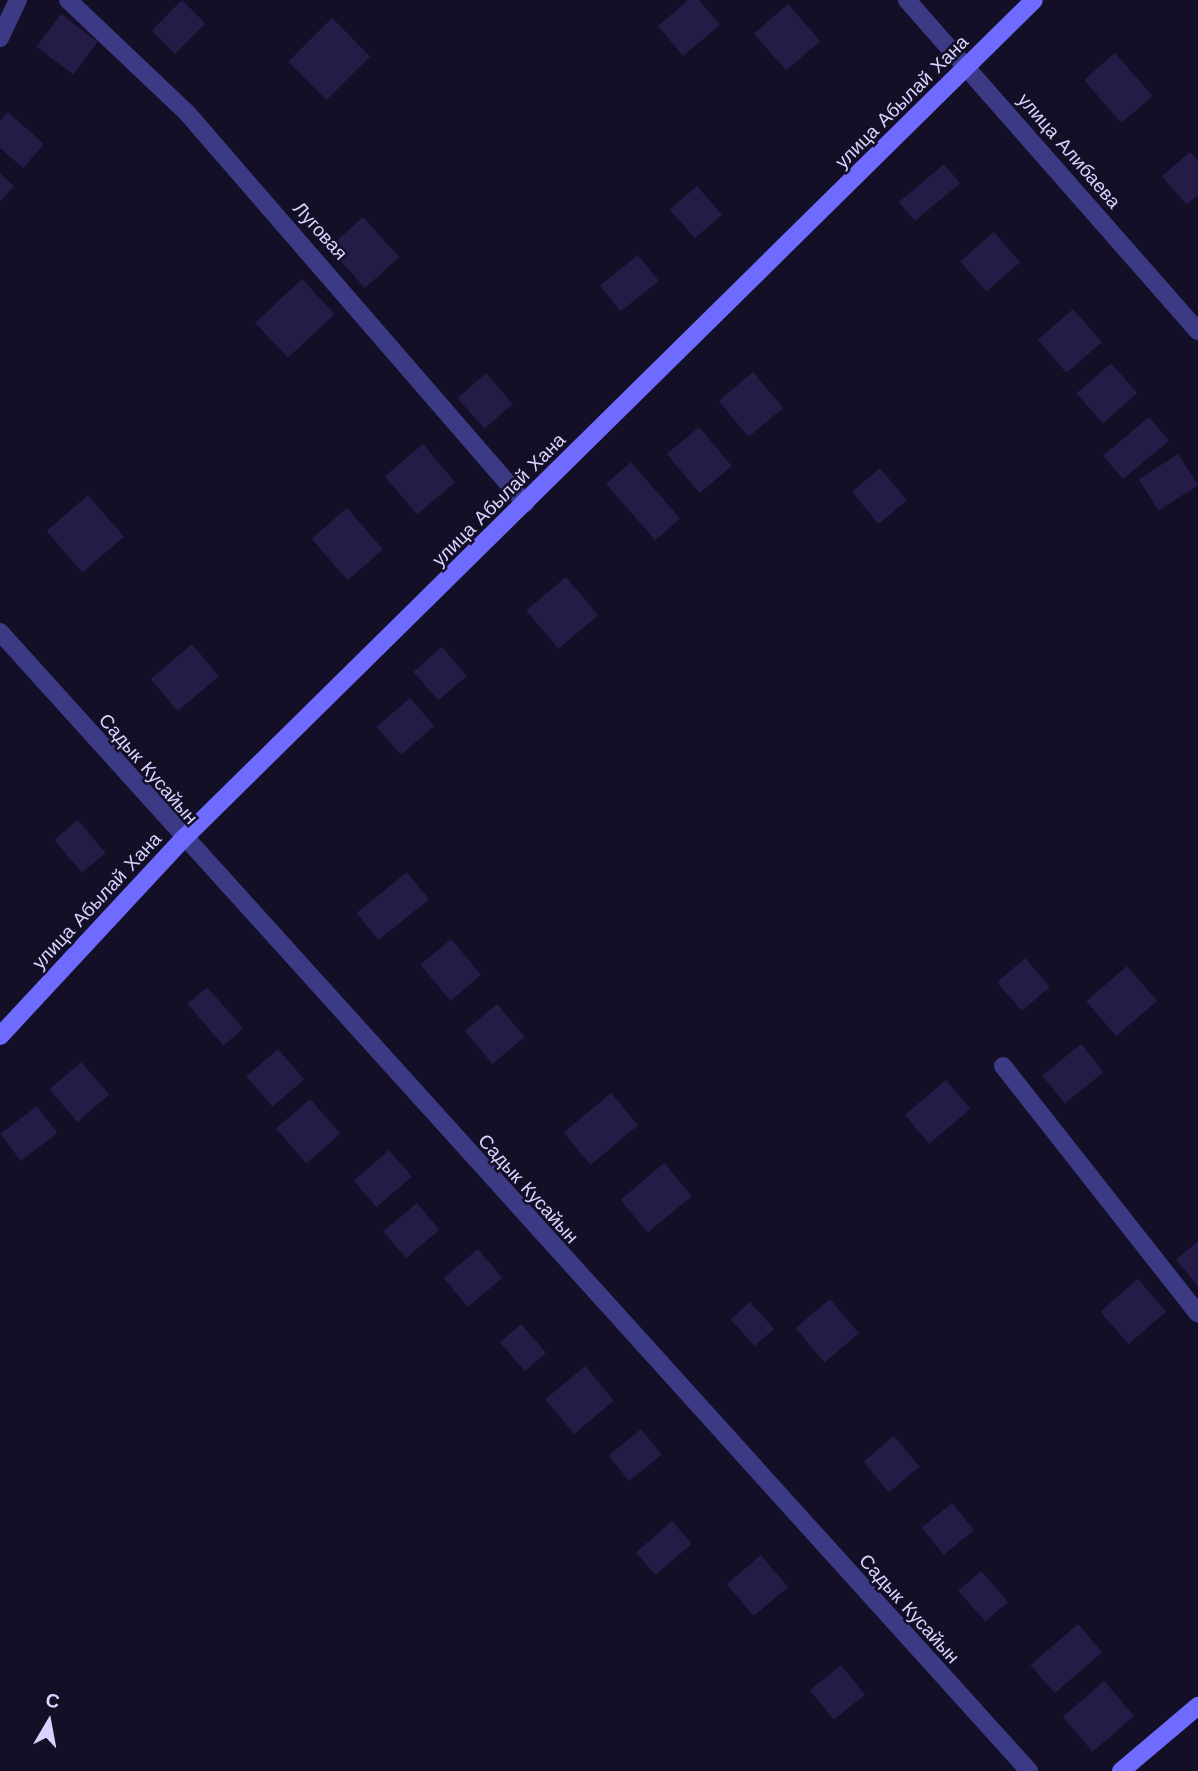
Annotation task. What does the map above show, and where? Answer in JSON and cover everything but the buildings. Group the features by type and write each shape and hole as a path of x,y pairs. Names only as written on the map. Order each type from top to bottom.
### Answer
{"street":[{"path":"0,38 18,0"},
{"name":"Луговая","path":"68,0 188,114 525,503"},
{"name":"улица Алибаева","path":"907,0 1198,331"},
{"name":"улица Абылай Хана","path":"0,1036 183,840 1034,0"},
{"name":"Садык Кусайын","path":"0,632 183,840 1029,1771"},
{"path":"1003,1066 1198,1314"},
{"path":"1121,1771 1198,1706"}]}
